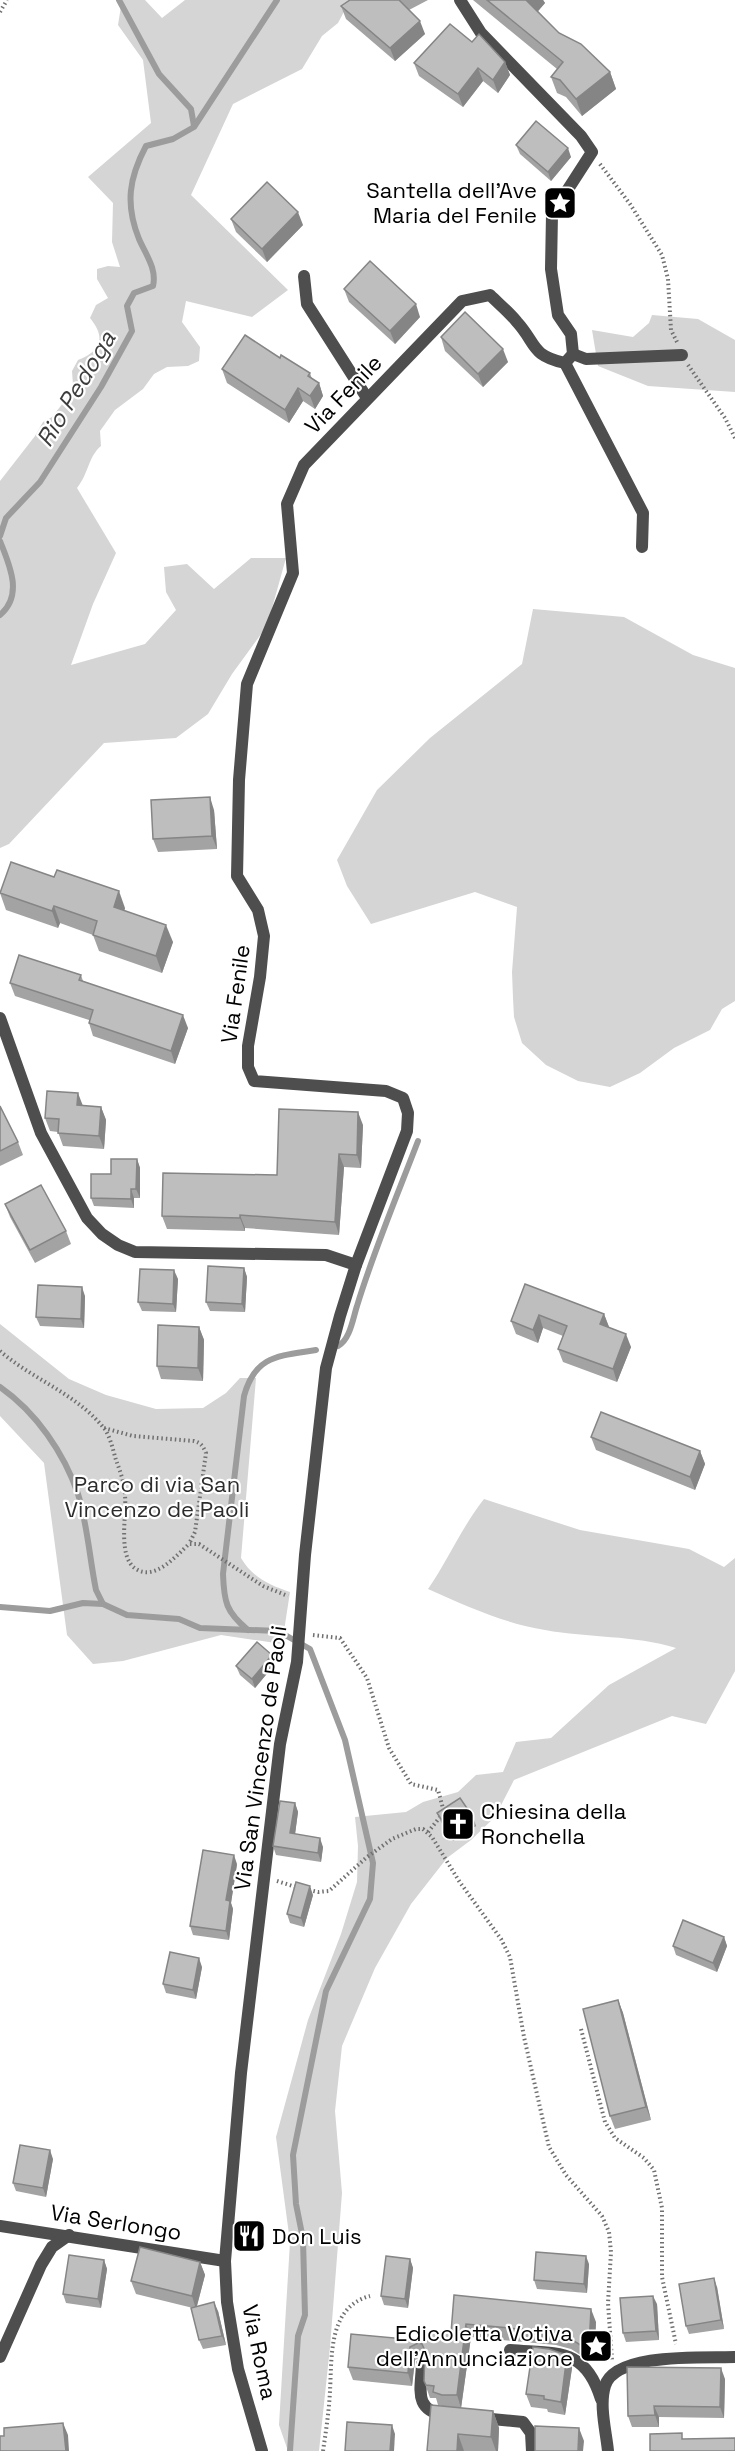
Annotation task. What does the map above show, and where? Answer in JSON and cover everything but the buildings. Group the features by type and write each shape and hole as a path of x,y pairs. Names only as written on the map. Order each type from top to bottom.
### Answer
{"street":[{"path":"460,0 481,33 580,136 592,152 552,214 551,268 558,315 571,334 569,359 643,513 642,548"},
{"path":"304,276 307,304 367,398"},
{"name":"Via Fenile","path":"254,1081 248,1067 248,1046 260,977 264,936 258,910 237,876 239,780 247,684 293,573 287,504 304,465 462,301 490,295 519,324 530,343 548,359 569,359"},
{"path":"569,359 682,355"},
{"path":"0,1018 41,1133 87,1218 102,1234 118,1245 135,1252 327,1255 356,1265"},
{"name":"Via San Vincenzo de Paoli","path":"225,2260 241,2073 263,1874 280,1744 297,1656 305,1555 327,1368 356,1265 407,1131 408,1113 403,1098 386,1090 254,1081"},
{"name":"Via Serlongo","path":"0,2226 225,2260"},
{"path":"0,2357 41,2265 52,2247 69,2235"},
{"name":"Via Roma","path":"225,2260 226,2302 238,2369 262,2451"},
{"path":"510,2350 564,2356 580,2362 590,2371 604,2407"},
{"path":"608,2451 604,2407 605,2386 612,2372 635,2362 735,2356"},
{"path":"422,2364 420,2396 423,2404 434,2414 523,2422 531,2433 532,2451"}],"path":[{"path":"0,12 7,0"},
{"path":"592,152 630,204 662,255 668,279 671,330 682,355 735,438"},
{"path":"0,1352 64,1393 104,1428 133,1436 200,1443 206,1453 195,1532 189,1544 166,1564 150,1572 141,1572 130,1565 126,1557 124,1546 125,1492 104,1428"},
{"path":"195,1532 199,1544"},
{"path":"189,1544 199,1544 263,1586 302,1601"},
{"path":"299,1631 340,1638 367,1678 389,1748 411,1784 438,1790 444,1812 428,1832"},
{"path":"263,1874 304,1889 318,1892 329,1891 367,1857 392,1839 416,1828 428,1832 459,1881 501,1939 510,1957 524,2037 549,2147 566,2175 602,2216 609,2232 611,2252 608,2303 612,2372"},
{"path":"582,2029 605,2122 615,2138 644,2158 654,2170 662,2208 662,2277 680,2359"},
{"path":"323,2451 333,2340 339,2321 348,2307 358,2299 369,2296"}],"green space":[{"path":"122,0 145,0 162,18 185,0 355,0 348,4 338,23 322,36 302,69 233,104 191,195 288,290 252,317 186,301 182,322 200,347 199,361 188,366 167,367 154,374 143,389 115,410 100,431 101,446 93,455 77,488 116,553 93,604 71,665 145,644 176,610 166,592 164,567 187,564 214,589 251,558 286,558 267,626 232,674 208,714 176,738 104,743 9,844 0,848 0,481 43,422 52,417 67,398 73,385 72,371 78,360 92,353 99,344 98,332 90,318 96,305 108,298 97,279 97,269 108,266 120,267 112,242 113,203 88,177 151,123 143,60 118,25"},
{"path":"652,315 698,319 735,340 735,392 648,386 598,366 592,330 633,337 649,323"},
{"path":"533,609 624,617 693,655 735,668 735,1001 722,1009 710,1030 674,1048 640,1073 610,1087 578,1081 546,1065 522,1043 514,1017 512,972 517,907 475,892 371,924 347,886 337,860 377,790 430,738 522,664"},
{"name":"Parco di via San Vincenzo de Paoli","path":"0,1324 69,1379 106,1395 156,1409 203,1408 226,1393 240,1378 256,1378 241,1558 245,1565 262,1580 290,1592 282,1644 221,1635 123,1661 93,1664 67,1635 44,1463 0,1416"},
{"path":"484,1499 580,1530 689,1549 724,1567 735,1558 735,1671 706,1724 672,1716 514,1780 495,1817 471,1840 447,1858 411,1904 375,1968 342,2046 335,2111 342,2193 319,2451 288,2451 279,2425 290,2242 276,2137 308,2020 341,1934 357,1882 358,1846 355,1817 406,1812 423,1802 458,1792 476,1775 503,1772 516,1742 551,1738 609,1685 676,1648 644,1641 561,1633 529,1627 485,1613 428,1589"}],"waterway":[{"path":"119,0 159,74 191,109 194,126"},
{"name":"Rio Pedoga","path":"0,536 6,518 40,482 101,387 132,331 127,306 134,293 153,286 152,268 139,239 131,203 133,180 146,146 173,139 194,127 277,0"},
{"name":"Rio Pedoga","path":"0,541 10,569 13,589 7,607 0,615"},
{"path":"338,1346 345,1339 350,1328 371,1264 418,1141"},
{"path":"248,1630 235,1618 228,1606 223,1574 244,1396 249,1382 262,1365 280,1356 316,1350"},
{"path":"0,1387 37,1421 65,1464 81,1505 96,1590 103,1604 127,1615 179,1619 200,1628 278,1631 310,1649 345,1740 373,1863 370,1899 326,1991 293,2155 296,2204 303,2239 305,2315 298,2336 290,2451"},
{"path":"0,1607 50,1611 83,1603 103,1604"}],"place":[{"name":"Santella dell'Ave Maria del Fenile","path":"560,203"},
{"name":"Chiesina della Ronchella","path":"458,1824"},
{"name":"Don Luis","path":"249,2236"},
{"name":"Edicoletta Votiva dell'Annunciazione","path":"596,2346"}]}
